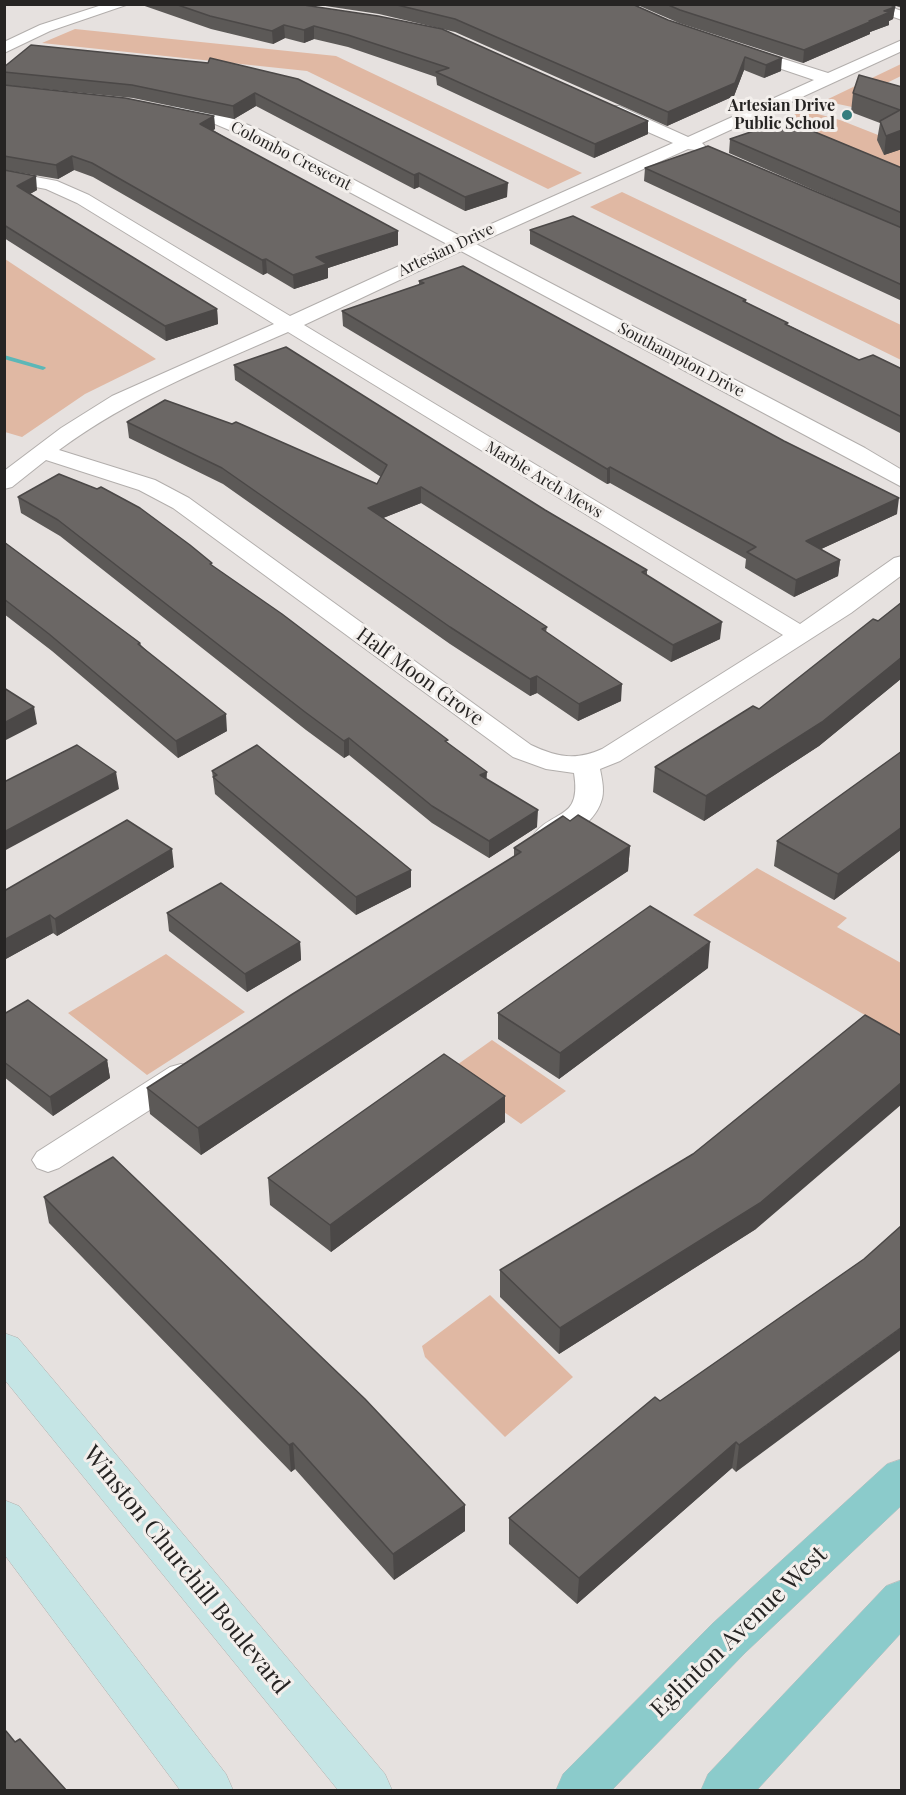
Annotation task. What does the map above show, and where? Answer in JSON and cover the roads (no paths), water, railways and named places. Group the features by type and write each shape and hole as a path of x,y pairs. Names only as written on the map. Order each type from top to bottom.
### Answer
{"main road":[{"name":"Winston Churchill Boulevard","path":"4,1348 368,1791"},
{"name":"Eglinton Avenue West","path":"580,1791 729,1638 902,1477"},
{"path":"4,1519 209,1791"},
{"path":"725,1791 902,1600"}],"street":[{"path":"4,48 45,28 122,4"},
{"path":"864,4 902,16"},
{"name":"Artesian Drive","path":"4,482 76,428 136,392 288,325 458,243 902,45"},
{"path":"729,46 830,79"},
{"path":"600,104 710,153"},
{"name":"Colombo Crescent","path":"154,108 209,118 252,133 458,243"},
{"path":"4,176 51,185 83,199 288,325"},
{"name":"Southampton Drive","path":"458,243 857,453 902,480"},
{"name":"Marble Arch Mews","path":"288,325 800,635"},
{"name":"Half Moon Grove","path":"43,452 147,485 182,503 522,751 557,765 586,765 611,755 842,608 902,563"},
{"path":"525,851 585,809 592,792 586,765"},
{"path":"48,1160 208,1057"}],"waterway":[{"path":"4,357 43,368"}],"place":[{"name":"Artesian Drive Public School","path":"847,115"}]}
